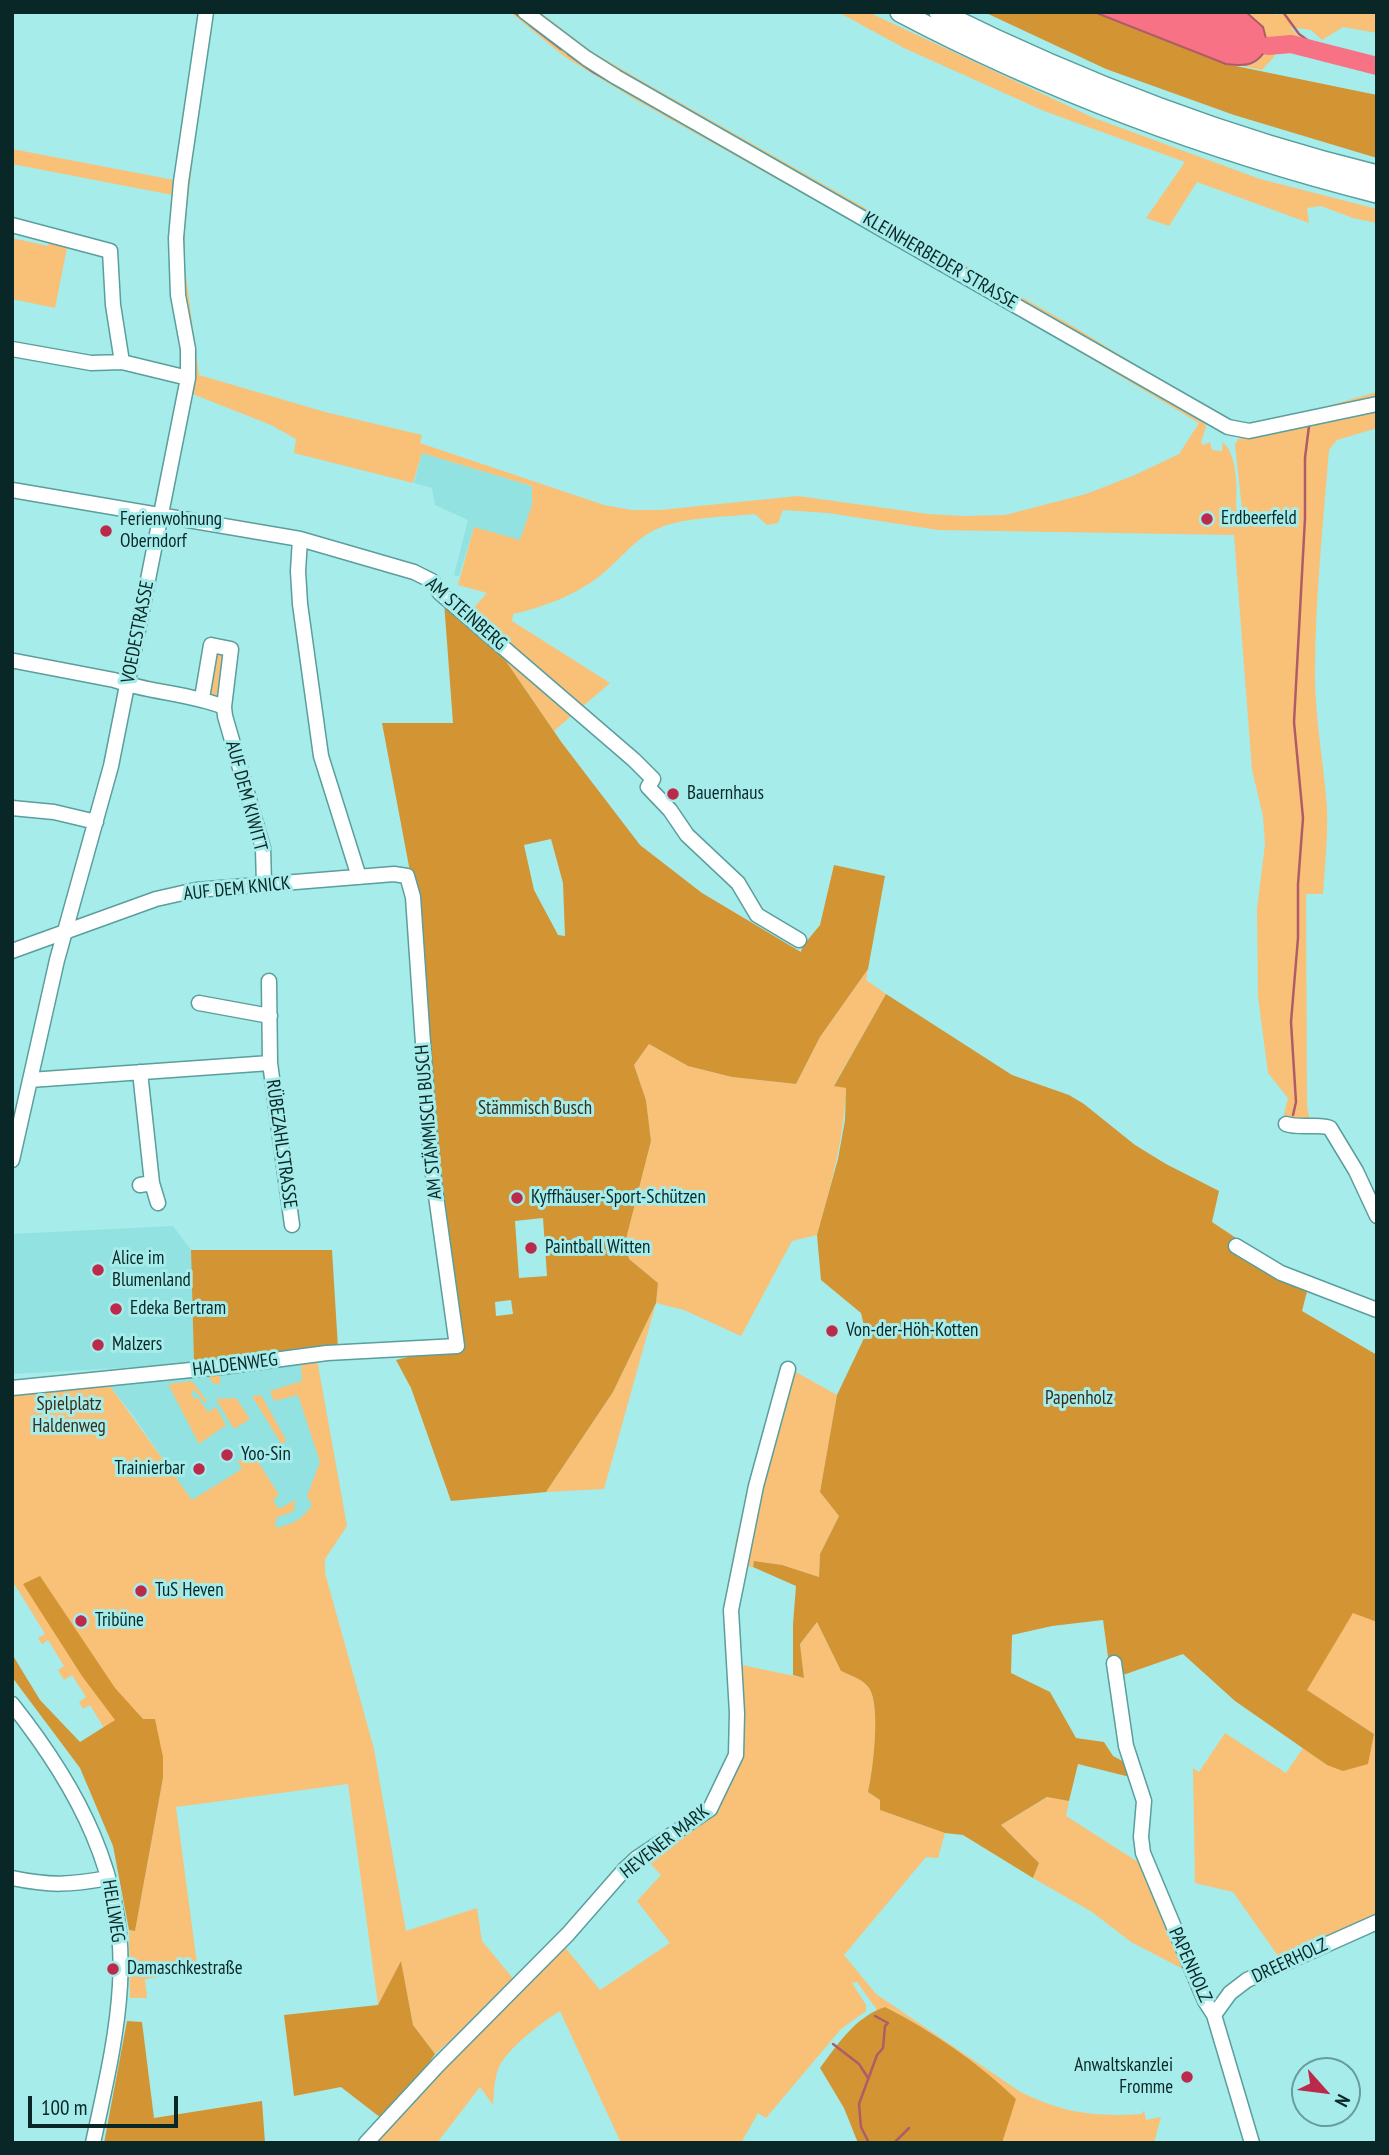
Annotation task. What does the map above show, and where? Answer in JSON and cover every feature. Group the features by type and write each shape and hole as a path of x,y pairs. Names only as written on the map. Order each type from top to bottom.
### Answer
{"highway":[{"path":"900,12 1017,68 1161,127 1377,193"},
{"path":"939,12 1130,97 1246,137 1377,175"}],"street":[{"name":"VOEDESTRASSE","path":"12,1160 65,931 111,766 188,378 188,349 178,295 176,237 181,182 206,12"},
{"name":"KLEINHERBEDER STRASSE","path":"525,12 568,46 616,77 1228,428 1249,431 1377,404"},
{"path":"12,225 110,251 113,304 122,362"},
{"path":"12,349 91,363 122,362 188,378"},
{"name":"AM STEINBERG","path":"12,490 300,539 414,572 432,581 440,593 634,760 653,779 648,788 670,810 687,835 738,883 757,915 799,940"},
{"path":"300,539 300,604 321,756 359,877"},
{"name":"AUF DEM KIWITT","path":"202,698 211,645 231,649 224,707 263,848 264,885"},
{"path":"15,661 202,698 224,707"},
{"path":"12,808 54,812 96,822"},
{"name":"AUF DEM KNICK","path":"12,951 156,899 196,890 394,874 407,876 413,897"},
{"name":"AM STÄMMISCH BUSCH","path":"413,897 430,1160 457,1346"},
{"name":"RÜBEZAHLSTRASSE","path":"270,981 270,1063 292,1225"},
{"path":"199,1003 270,1016"},
{"name":"RÜBEZAHLSTRASSE","path":"30,1080 270,1063"},
{"path":"140,1072 146,1184 158,1203"},
{"path":"1286,1124 1306,1128 1322,1125 1330,1128 1356,1171 1377,1216"},
{"path":"1236,1246 1281,1273 1377,1310"},
{"name":"HALDENWEG","path":"12,1388 221,1367 327,1353 457,1346"},
{"name":"HEVENER MARK","path":"366,2143 438,2065 568,1934 624,1870 637,1858 710,1809 736,1755 737,1713 732,1610 756,1486 788,1369"},
{"name":"PAPENHOLZ","path":"1114,1664 1126,1746 1144,1801 1141,1838 1143,1853 1205,2001 1214,2015 1252,2143"},
{"name":"HELLWEG","path":"12,1704 60,1768 94,1833 117,1918 120,1982 116,2026 93,2143"},
{"path":"12,1878 39,1884 71,1885 108,1878"},
{"name":"DREERHOLZ","path":"1214,2015 1230,1993 1247,1980 1377,1922"}],"shaded area":[{"path":"1094,12 1246,12 1263,27 1268,46 1256,61 1240,65 1226,64"},
{"path":"422,453 538,488 520,541 474,527 459,576 454,575 468,520 435,505 432,488 414,483"},
{"path":"173,1226 191,1250 194,1364 12,1374 12,1234"},
{"path":"317,1360 347,1526 248,1583 110,1386"}],"green space":[{"path":"199,12 211,12 185,224 185,268 199,375 325,412 422,435 420,443 604,505 632,510 660,510 798,496 928,514 1005,515 1086,494 1179,454 1199,423 999,304 636,100 565,57 510,12 540,12 591,51 1076,328 1208,409 1203,419 1206,427 1201,442 1203,445 1210,442 1212,450 1222,451 1223,442 1228,448 1236,474 1236,509 1242,509 1235,445 1238,439 1323,421 1331,405 1377,392 1377,428 1337,440 1329,450 1315,647 1316,709 1327,808 1327,840 1323,894 1306,894 1307,1106 1310,1122 1288,1120 1284,1114 1288,1098 1268,1073 1258,997 1257,909 1265,844 1263,816 1252,770 1234,535 938,530 828,513 783,510 778,523 767,525 755,514 669,524 643,537 601,575 581,589 548,604 513,614 512,621 610,683 554,731 499,651 464,619 487,593 458,585 474,527 520,540 532,505 532,486 422,453 413,483 294,453 296,439 271,425 190,393 183,292 183,197 12,164 12,149 174,180"},
{"path":"838,12 868,12 1094,118 1260,179 1377,209 1377,223 1353,218 1321,206 1307,208 1309,223 1197,182 1169,226 1146,218 1185,162 1044,111 904,48"},
{"path":"984,12 1094,12 1226,64 1377,95 1377,158 1234,115 1106,69"},
{"path":"1246,12 1271,12 1277,15 1283,12 1377,12 1377,33 1343,27 1322,40 1311,30 1290,27 1304,42 1280,39 1274,57 1262,70 1243,66 1255,63 1261,58 1263,27"},
{"path":"12,238 48,246 50,238 68,243 55,308 12,299"},
{"name":"Stämmisch Busch","path":"444,602 499,651 562,743 640,845 702,893 801,952 820,925 834,865 885,876 868,969 820,1037 796,1084 732,1077 688,1066 649,1044 634,1065 646,1100 651,1141 625,1243 629,1259 658,1283 656,1303 613,1392 546,1492 451,1501 411,1388 396,1360 460,1344 429,1119 414,893 382,723 453,723","holes":["551,839 563,883 565,936 558,935 534,890 524,845","543,1218 547,1276 519,1278 515,1221","511,1300 513,1314 496,1316 495,1302"]},
{"path":"214,653 226,654 219,697 209,696"},
{"name":"Stämmisch Busch","path":"868,969 866,980 886,994 834,1085 846,1087 843,1125 817,1235 792,1241 741,1336 684,1310 656,1303 658,1283 629,1259 625,1242 651,1141 646,1100 634,1065 649,1044 688,1066 732,1077 796,1084 820,1037"},
{"name":"Papenholz","path":"886,994 1012,1075 1069,1095 1135,1145 1219,1191 1212,1222 1281,1268 1310,1280 1302,1311 1377,1355 1377,1622 1353,1613 1307,1690 1374,1734 1368,1764 1343,1771 1327,1765 1235,1701 1183,1654 1123,1675 1109,1664 1103,1620 1052,1626 1012,1635 1011,1673 1050,1692 1076,1738 1104,1742 1113,1756 1128,1764 1130,1777 1078,1764 1069,1801 1047,1797 1001,1825 1039,1863 1033,1878 963,1835 945,1833 880,1810 880,1800 868,1792 875,1738 873,1696 863,1682 841,1671 817,1622 800,1644 804,1678 793,1675 796,1586 753,1567 754,1561 782,1565 819,1577 820,1554 839,1516 820,1492 837,1395 866,1334 861,1313 821,1280 817,1235 838,1159 845,1120 846,1088 834,1086"},
{"path":"191,1250 332,1250 338,1348 194,1364"},
{"path":"656,1303 604,1489 546,1492 613,1392"},
{"name":"Spielplatz Haldenweg","path":"317,1360 347,1526 325,1559 325,1573 374,1749 406,1931 477,1908 482,1941 516,1982 435,2054 413,2025 401,1962 378,2005 348,1784 176,1807 198,1971 145,1979 147,1998 130,1998 129,1930 135,1931 163,1778 163,1761 115,1720 104,1728 90,1705 83,1709 79,1702 86,1697 72,1675 64,1680 58,1670 64,1666 48,1640 42,1644 38,1638 45,1634 15,1585 12,1586 12,1395 110,1386 192,1500 242,1469 238,1462 252,1452 279,1495 273,1500 279,1509 295,1500 294,1511 276,1518 275,1528 296,1521 312,1505 307,1496 320,1462 298,1395 274,1401 270,1391 302,1381 301,1364 220,1374 220,1384 214,1384 206,1374"},
{"path":"785,1362 794,1371 837,1395 820,1492 839,1516 820,1554 819,1577 782,1565 755,1561 753,1567 746,1566 742,1585 733,1584 731,1594 732,1663 804,1678 800,1644 817,1622 841,1671 864,1682 873,1696 875,1738 868,1792 880,1800 880,1810 945,1833 938,1858 926,1857 844,1955 876,1994 1019,2091 1064,2109 1079,2112 1125,2115 1142,2114 1144,2110 1146,2120 1161,2117 1154,2143 1002,2143 1015,2099 986,2072 920,2026 885,2007 877,2010 857,1982 852,1983 866,2005 866,2011 841,2029 766,2118 758,2113 741,2143 621,2143 560,2011 526,2036 503,2060 496,2076 493,2105 480,2087 437,2143 371,2143 421,2088 564,1946 600,1990 670,1943 637,1901 661,1875 645,1858 617,1885 634,1865 630,1860 711,1804 720,1812 718,1807 740,1756 731,1746 733,1696 730,1695 725,1630 726,1594 737,1535"},
{"path":"192,1381 207,1401 205,1403 194,1390 191,1393 195,1399 198,1398 208,1412 216,1407 226,1425 199,1444 168,1384"},
{"path":"261,1395 286,1440 282,1445 252,1396"},
{"path":"236,1398 250,1419 234,1429 216,1399"},
{"path":"40,1576 115,1688 143,1719 155,1719 163,1757 163,1778 135,1931 129,1930 113,1846 80,1768 12,1677 12,1654 40,1700 80,1742 115,1720 82,1676 23,1584"},
{"path":"1353,1612 1377,1622 1377,1917 1281,1960 1233,1892 1195,1883 1193,1768 1199,1772 1225,1733 1286,1773 1303,1748 1327,1765 1374,1734 1306,1690"},
{"path":"1048,1797 1069,1801 1066,1816 1146,1867 1201,1999 1195,1999 1183,1969 1131,1942 1092,1912 1033,1878 1039,1863 1001,1825"},
{"path":"401,1961 413,2025 435,2054 416,2082 381,2118 341,2087 294,2096 284,2015 378,2005"},
{"path":"885,2007 954,2048 1016,2099 1002,2143 858,2143 844,2108 820,2068 856,2024"},
{"path":"127,2021 142,2022 154,2118 262,2101 265,2143 104,2143"}],"waterway":[{"path":"514,12 522,18"},
{"path":"1283,12 1299,34 1321,50"},
{"path":"530,25 561,49"},
{"path":"1268,46 1291,44 1377,66"},
{"path":"568,54 593,72 670,116"},
{"path":"1293,1115 1296,1102 1291,1022 1303,818 1294,722 1305,518 1305,458 1309,426"},
{"path":"869,2143 861,2127 859,2104 877,2055 883,2048 885,2026 888,2023 875,2016"},
{"path":"833,2044 859,2064 868,2078"},
{"path":"894,2143 909,2128"}],"place":[{"name":"Erdbeerfeld","path":"1207,519"},
{"name":"Ferienwohnung Oberndorf","path":"106,531"},
{"name":"Bauernhaus","path":"673,794"},
{"name":"Kyffhäuser-Sport-Schützen","path":"517,1198"},
{"name":"Paintball Witten","path":"531,1248"},
{"name":"Alice im Blumenland","path":"98,1270"},
{"name":"Edeka Bertram","path":"116,1309"},
{"name":"Von-der-Höh-Kotten","path":"832,1331"},
{"name":"Malzers","path":"98,1345"},
{"name":"Yoo-Sin","path":"227,1455"},
{"name":"Trainierbar","path":"199,1469"},
{"name":"TuS Heven","path":"141,1591"},
{"name":"Tribüne","path":"81,1621"},
{"name":"Damaschkestraße","path":"113,1969"},
{"name":"Anwaltskanzlei Fromme","path":"1187,2077"}]}
